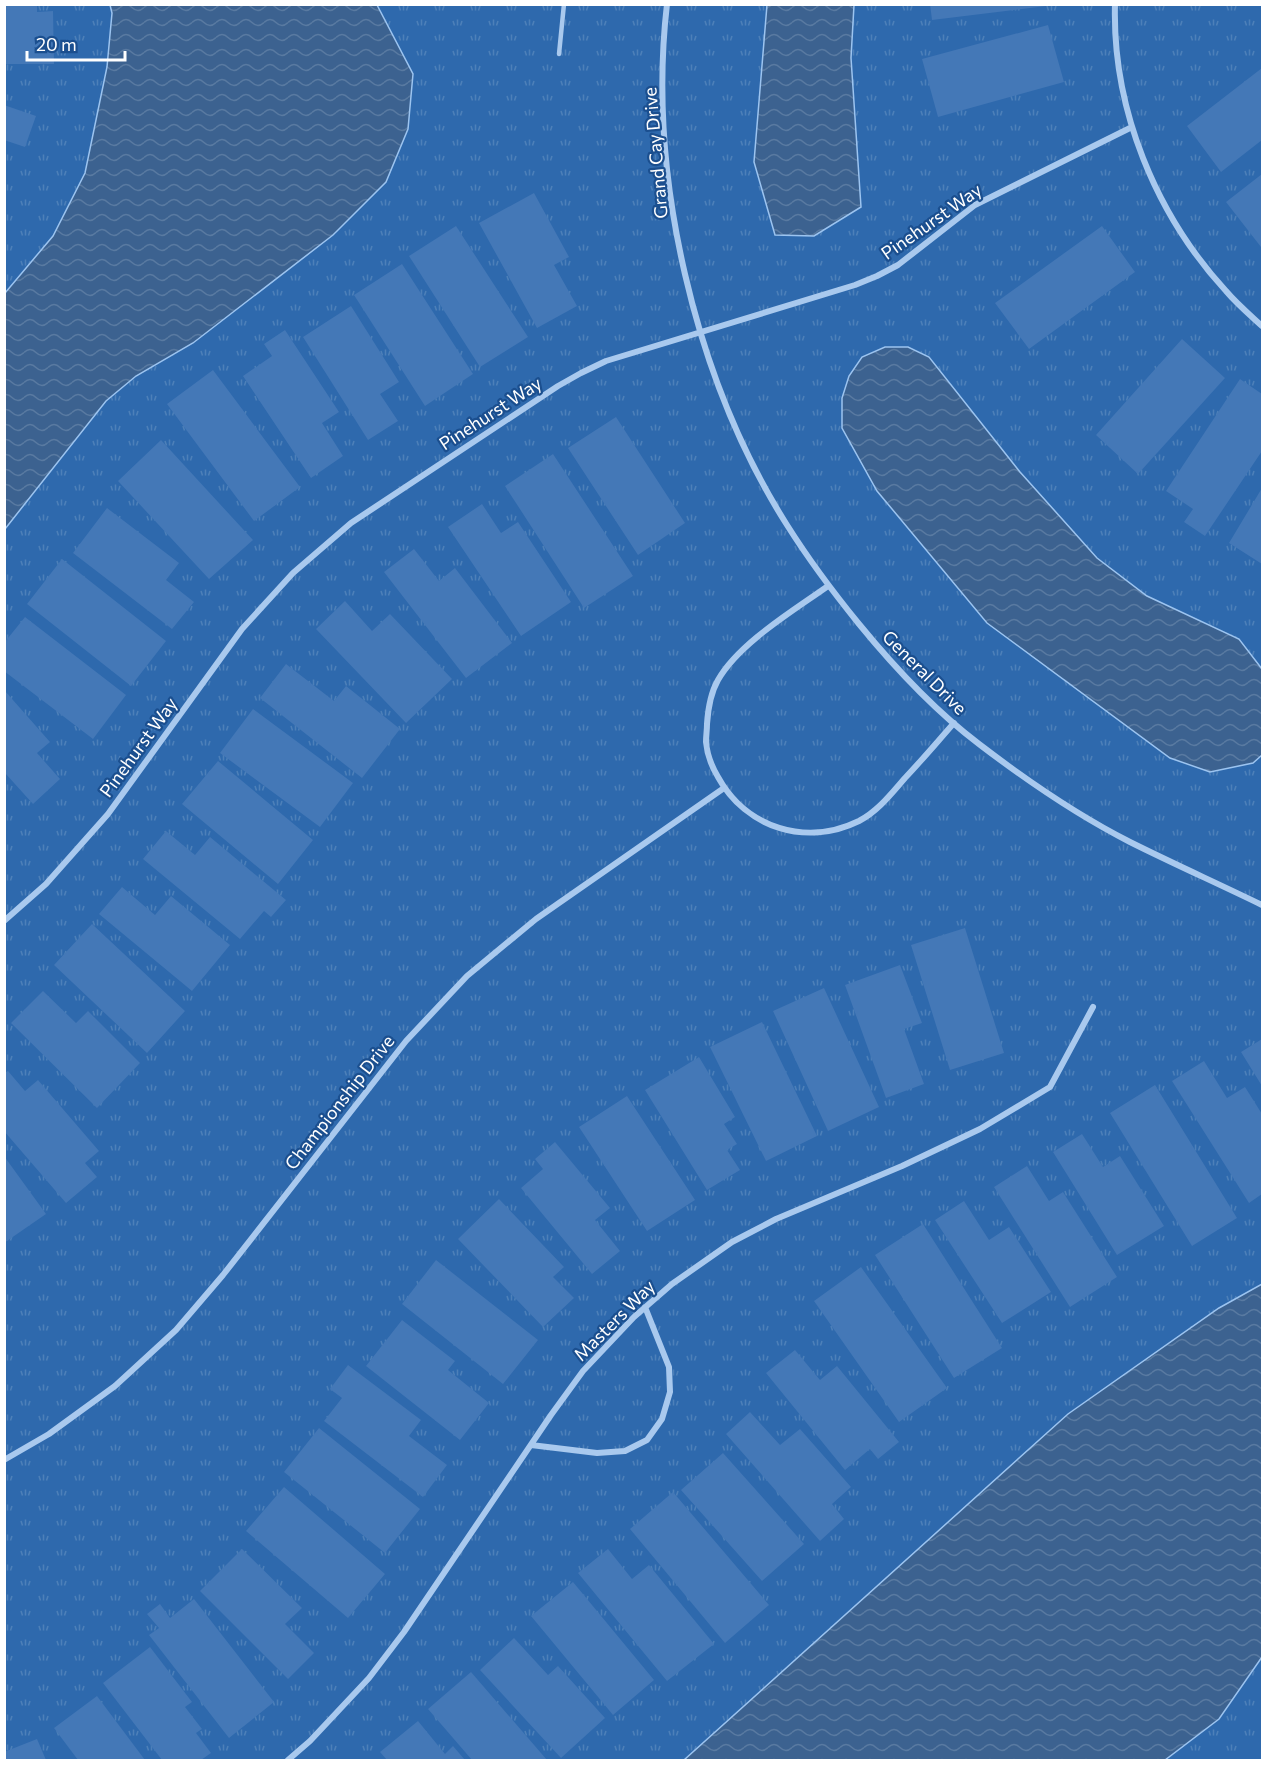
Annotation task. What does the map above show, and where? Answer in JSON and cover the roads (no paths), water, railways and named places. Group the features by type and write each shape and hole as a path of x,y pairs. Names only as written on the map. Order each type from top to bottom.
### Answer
{"street":[{"name":"Grand Cay Drive","path":"667,4 664,31 663,122 668,182 684,272 700,332"},
{"path":"1114,4 1119,72 1132,127 1161,200 1190,248 1226,292 1263,326"},
{"name":"Pinehurst Way","path":"4,921 46,884 108,814 242,629 293,573 351,523 581,373 606,362 855,285 877,276 898,265 975,205 1132,127"},
{"name":"General Drive","path":"700,332 731,415 756,470 786,523 828,586 885,656 928,700 977,743 1050,796 1129,842 1263,905"},
{"path":"828,586 748,644 730,661 716,682 708,705 706,744 712,768 724,788 744,810 765,823 788,831 813,834 837,830 860,820 880,806 954,723"},
{"name":"Championship Drive","path":"4,1460 49,1434 116,1386 176,1330 223,1275 406,1041 467,976 536,919 724,788"},
{"name":"Masters Way","path":"288,1761 369,1678 404,1632 583,1371 634,1317 672,1284 732,1242 776,1219 902,1166 980,1129 1050,1087 1093,1006"},
{"path":"531,1445 597,1453 625,1451 647,1440 662,1419 670,1392 669,1367 645,1307"}],"lane":[{"path":"559,54 564,4"}],"water":[{"path":"110,5 377,5 413,74 408,129 386,182 333,235 193,343 136,376 106,401 5,529 5,293 53,236 85,173 107,67 112,13"},
{"path":"767,5 854,5 851,58 861,207 814,236 775,235 754,162"},
{"path":"885,347 908,347 929,357 1020,472 1097,558 1147,596 1239,639 1262,669 1262,755 1253,763 1210,772 1170,758 987,623 877,491 842,428 842,398 849,376 862,357"},
{"path":"1262,1284 1262,1657 1219,1719 1165,1760 684,1760 1068,1414 1219,1308"}]}
